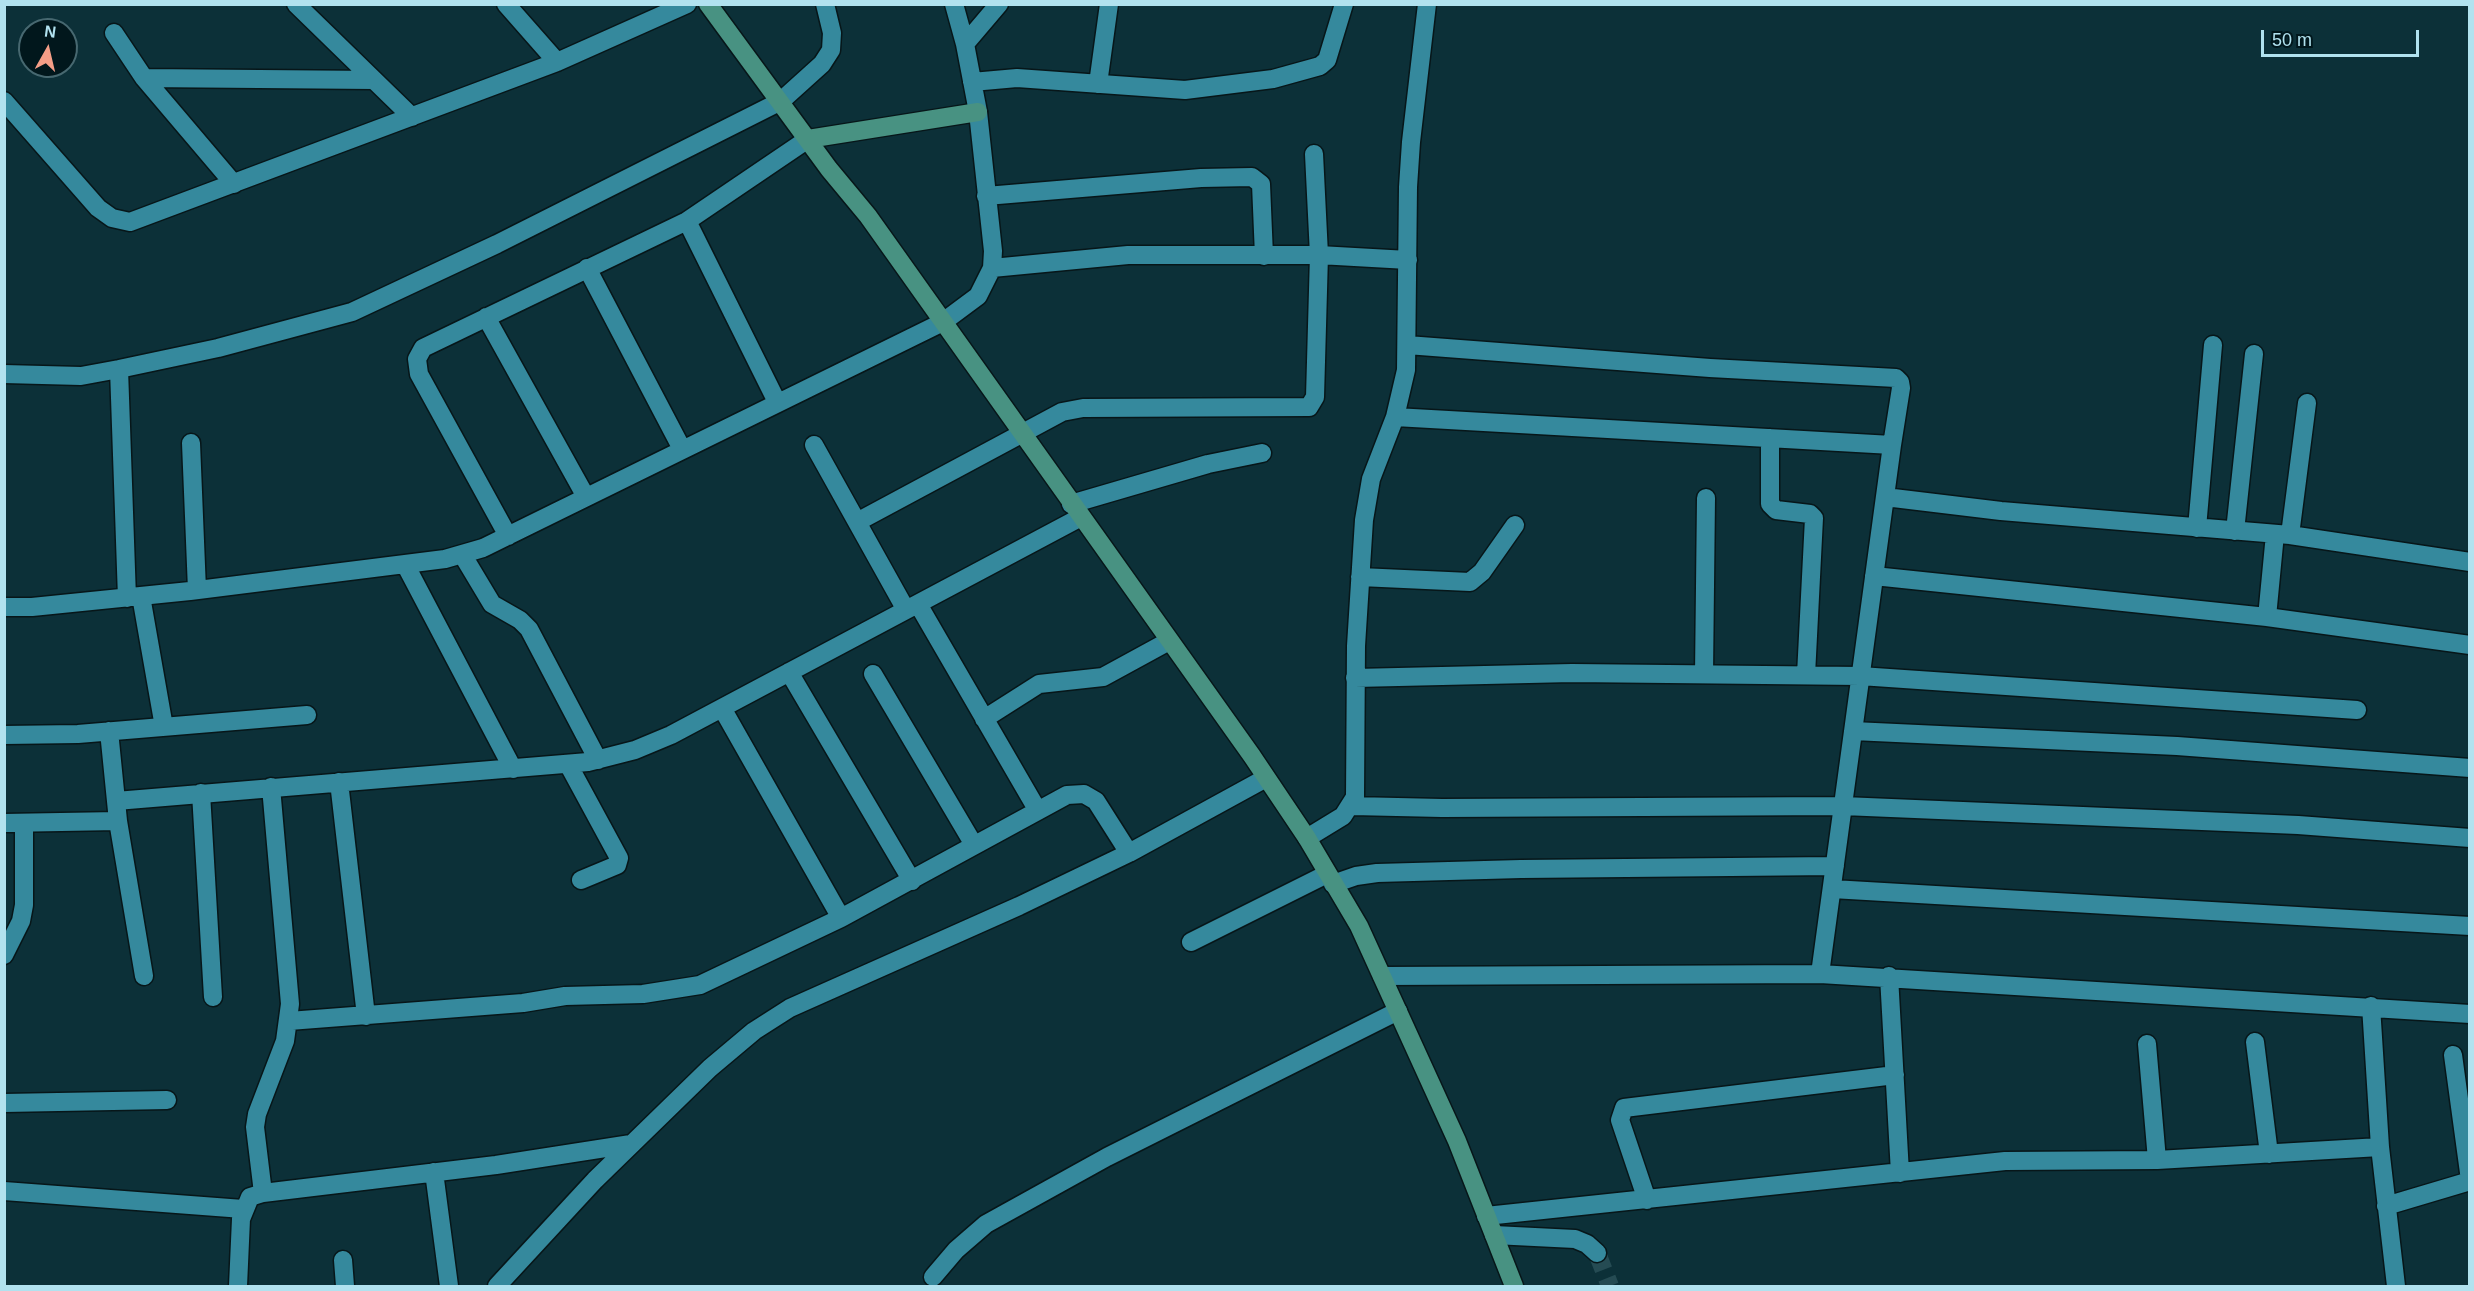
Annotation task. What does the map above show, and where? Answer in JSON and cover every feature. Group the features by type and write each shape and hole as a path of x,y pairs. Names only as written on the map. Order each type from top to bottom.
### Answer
{"main road":[{"path":"708,4 829,169 868,216 1307,838 1359,926 1457,1141 1514,1287"},
{"path":"808,139 978,112"}],"street":[{"path":"296,4 412,117"},
{"path":"506,4 557,62"},
{"path":"4,101 98,208 112,218 130,222 557,62 687,4"},
{"path":"4,375 81,375 119,369 218,348 352,312 497,244 781,101 822,64 831,50 832,33 825,4"},
{"path":"4,607 32,607 197,590 405,564 483,548 943,322 978,296 992,268 993,251 978,112 965,44 954,4"},
{"path":"965,44 999,4"},
{"path":"1098,84 1109,4"},
{"path":"972,82 1017,78 1160,90 1210,88 1273,79 1320,66 1331,53 1344,4"},
{"path":"1307,838 1343,816 1352,806 1355,797 1355,678 1360,577 1367,500 1371,479 1395,417 1406,370 1411,142 1428,4"},
{"path":"114,33 144,78 234,184"},
{"path":"144,78 374,81"},
{"path":"508,536 419,374 417,359 423,348 687,221 808,139"},
{"path":"857,522 1020,432 1062,412 1083,408 1309,407 1315,397 1319,255 1314,154"},
{"path":"986,196 1201,178 1252,177 1261,184 1264,256"},
{"path":"687,221 777,402"},
{"path":"992,268 1128,255 1319,255 1408,260"},
{"path":"587,268 682,449"},
{"path":"486,316 586,497"},
{"path":"1407,345 1710,368 1896,378 1900,382 1820,974"},
{"path":"2197,528 2213,345"},
{"path":"2235,531 2254,354"},
{"path":"119,369 134,597 164,727"},
{"path":"2267,617 2307,403"},
{"path":"1395,417 1892,445"},
{"path":"1770,438 1770,504 1776,510 1810,514 1814,518 1806,675"},
{"path":"191,443 197,590"},
{"path":"814,445 857,522 984,719 1038,811"},
{"path":"116,801 568,764 598,760 635,750 671,735 912,607 1076,511 1208,464 1262,453"},
{"path":"1885,497 2001,511 2282,535 2469,562"},
{"path":"1704,674 1706,498"},
{"path":"1360,577 1470,582 1482,572 1515,525"},
{"path":"462,554 492,604 520,620 529,629 598,760"},
{"path":"405,564 513,768"},
{"path":"1874,576 2267,617 2469,645"},
{"path":"984,719 1039,684 1103,676 1169,641"},
{"path":"789,672 912,880"},
{"path":"1355,678 1572,673 1860,676 2358,710"},
{"path":"873,674 974,845"},
{"path":"722,708 842,918"},
{"path":"4,735 109,731 307,715"},
{"path":"109,731 118,821 144,976"},
{"path":"1853,731 2177,746 2469,768"},
{"path":"568,764 619,858 617,865 581,880"},
{"path":"497,1287 631,1144 710,1068 754,1031 790,1008 1019,906 1129,853 1266,778"},
{"path":"339,782 366,1016"},
{"path":"263,1193 255,1127 257,1114 285,1041 290,1004 271,787"},
{"path":"201,793 213,997"},
{"path":"289,1021 523,1003 566,996 674,991 700,985 842,918 1067,795 1084,794 1096,801 1129,853"},
{"path":"1352,806 1442,808 1843,806 2298,825 2469,838"},
{"path":"4,823 118,821"},
{"path":"5,954 21,921 24,905 24,823"},
{"path":"1191,942 1330,879 1377,873 1521,868 1835,866"},
{"path":"1832,889 2469,926"},
{"path":"1382,976 1820,974 1889,976 2469,1014"},
{"path":"1889,976 1900,1173"},
{"path":"2371,1006 2380,1147 2396,1287"},
{"path":"933,1277 956,1250 986,1224 1107,1157 1398,1011"},
{"path":"2255,1042 2269,1154"},
{"path":"2147,1044 2157,1160"},
{"path":"2386,1206 2469,1180 2452,1055"},
{"path":"1647,1200 1620,1120 1624,1108 1895,1075"},
{"path":"4,1103 167,1100"},
{"path":"238,1287 243,1209 250,1197 263,1193 435,1172 631,1144"},
{"path":"1486,1216 2005,1161 2157,1160 2380,1147"},
{"path":"435,1172 449,1287"},
{"path":"4,1191 243,1209"},
{"path":"1494,1235 1575,1239 1587,1244 1597,1252"},
{"path":"343,1260 345,1287"}],"tunnel":[{"path":"1597,1253 1610,1286"}]}
